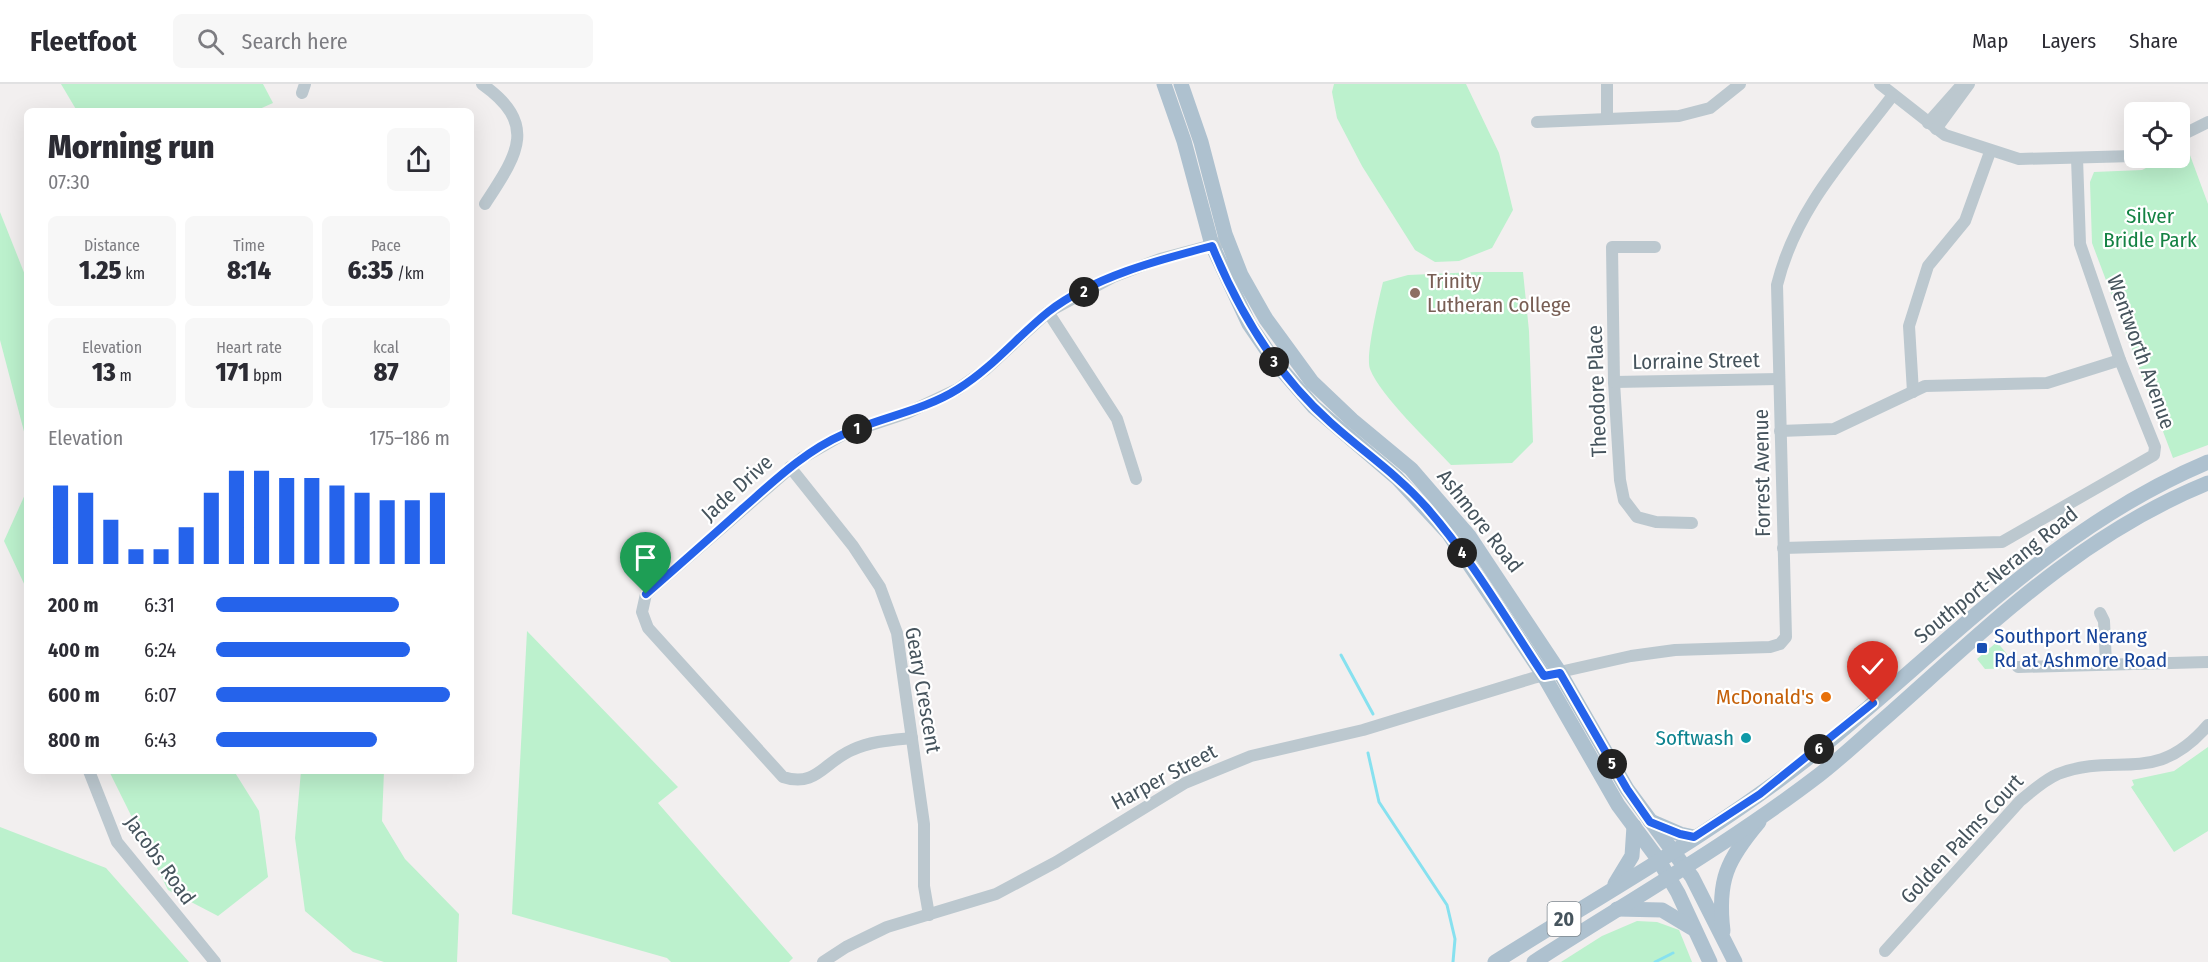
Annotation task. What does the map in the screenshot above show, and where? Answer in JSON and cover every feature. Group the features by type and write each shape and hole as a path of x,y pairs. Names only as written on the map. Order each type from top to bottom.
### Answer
{"main road":[{"name":"Ashmore Road","path":"1164,84 1184,141 1212,246 1234,297 1275,362 1329,421 1397,478 1426,507 1467,560 1544,676 1589,758 1668,876 1710,962"},
{"name":"Ashmore Road","path":"1181,84 1201,142 1227,241 1255,302 1296,364 1352,420 1412,469 1451,512 1526,619 1627,789 1684,866 1735,962"},
{"name":"Southport-Nerang Road","path":"1495,962 1760,794 1815,752 1986,605 2070,539 2119,506 2208,462"},
{"name":"Southport-Nerang Road","path":"1534,962 1770,810 1820,775 2019,600 2074,556 2139,514 2208,483"},
{"path":"1724,939 1720,907 1723,876 1741,844 1770,810"},
{"path":"1650,822 1694,837"},
{"path":"1611,889 1632,856 1634,826"},
{"path":"1615,909 1662,910 1695,929"}],"street":[{"path":"482,84 502,99 511,110 518,136 513,160 485,204"},
{"path":"1607,84 1607,118"},
{"path":"1537,122 1662,117 1695,113 1721,101 1740,84"},
{"path":"1880,84 1932,126 1990,152 2019,159 2124,156"},
{"path":"1932,126 1967,84"},
{"name":"Forrest Avenue","path":"1544,676 1646,653 1770,647 1780,644 1786,637 1777,285 1785,253 1808,205 1893,95"},
{"path":"2190,131 2208,122"},
{"path":"1913,392 1909,326 1928,266 1965,220 1990,152"},
{"name":"Wentworth Avenue","path":"1783,548 2002,542 2154,455 2155,447 2120,360 2080,244 2077,158"},
{"name":"Jade Drive","path":"912,738 877,742 853,749 809,779 798,782 783,777 648,628 642,612 646,594 789,467 844,434 907,413 958,389 1011,348 1048,312 1113,277 1160,259 1227,241"},
{"name":"Theodore Place","path":"1655,248 1612,246 1614,382 1620,480 1624,500 1637,517 1656,522 1692,523"},
{"path":"1048,312 1117,419 1136,479"},
{"path":"1780,431 1834,429 1925,386 2047,383 2120,360"},
{"name":"Lorraine Street","path":"1614,382 1779,379"},
{"name":"Geary Crescent","path":"789,467 853,546 879,587 897,633 924,824 924,886 929,915"},
{"path":"2100,613 2104,621 2106,664"},
{"path":"2018,667 2208,662"},
{"name":"Harper Street","path":"823,962 865,936 996,894 1026,879 1185,783 1217,768 1251,756 1363,730 1544,676"},
{"name":"Golden Palms Court","path":"1886,951 2020,801 2037,786 2057,775 2075,769 2137,765 2163,759 2186,746 2208,724"},
{"name":"Jacobs Road","path":"90,774 117,842 215,962"}],"green space":[{"path":"61,84 263,84 273,103 262,108 75,108"},
{"path":"1334,84 1466,84 1499,153 1513,210 1492,248 1459,261 1435,262 1415,250 1362,166 1337,118 1332,92"},
{"name":"Silver Bridle Park","path":"2190,155 2208,204 2208,445 2173,458 2092,243 2090,182 2094,172 2146,168 2190,168"},
{"path":"0,212 24,272 24,432 0,340"},
{"path":"1523,272 1529,331 1533,442 1512,463 1451,465 1384,393 1370,369 1369,352 1383,282 1408,275"},
{"path":"24,497 24,584 4,541"},
{"path":"527,631 678,787 658,803 793,958 789,962 671,962 667,958 512,914"},
{"path":"1997,642 2015,664 2015,668 1985,669 1977,659"},
{"path":"2208,747 2208,831 2174,852 2131,787 2134,785 2132,780 2174,771"},
{"path":"110,774 236,774 259,811 268,877 218,916 168,890"},
{"path":"301,774 384,774 382,821 405,859 459,914 457,962 384,962 353,952 305,911 295,838"},
{"path":"0,827 106,868 189,962 0,962"},
{"path":"1637,921 1657,922 1679,930 1692,962 1561,962 1602,936"}],"waterway":[{"path":"1341,655 1373,714"},
{"path":"1368,753 1379,802 1447,905 1455,939 1453,962"},
{"path":"1655,962 1673,953"}],"place":[{"name":"Trinity Lutheran College","path":"1415,293"},
{"name":"Southport Nerang Rd at Ashmore Road","path":"1982,648"},
{"name":"McDonald's","path":"1826,697"},
{"name":"Softwash","path":"1746,738"}],"route":[{"path":"646,594 802,458 844,434 907,413 958,389 1011,348 1048,312 1113,277 1160,259 1212,246 1234,297 1275,362 1314,407 1397,478 1449,534 1544,676 1560,673 1627,789 1650,822 1694,837 1760,794 1873,703"}]}
